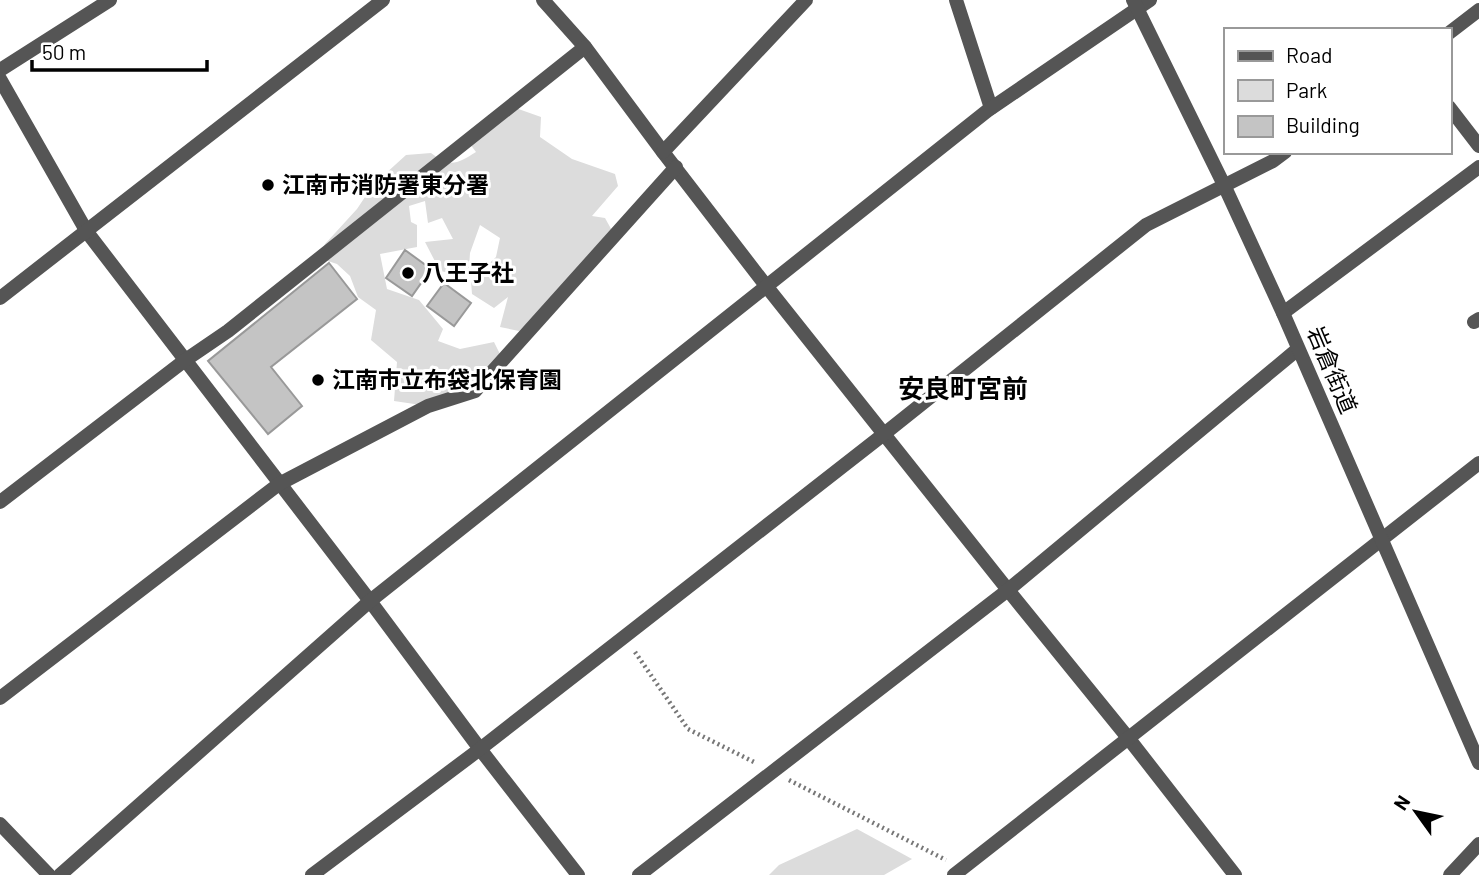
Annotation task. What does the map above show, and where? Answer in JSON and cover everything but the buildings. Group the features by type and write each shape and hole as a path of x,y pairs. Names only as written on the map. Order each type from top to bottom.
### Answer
{"street":[{"path":"0,70 110,0"},
{"path":"0,298 383,0"},
{"path":"543,0 585,47 766,287 1236,875"},
{"path":"663,152 806,0"},
{"path":"956,0 991,108"},
{"path":"60,875 370,601 991,108 1135,4 1150,0"},
{"name":"岩倉街道","path":"1135,4 1283,313 1479,763"},
{"path":"1451,31 1479,10"},
{"path":"0,502 184,361 228,331 585,47"},
{"path":"0,79 87,232 578,875"},
{"path":"1451,110 1479,146"},
{"path":"312,875 480,749 884,434 1146,225 1282,154"},
{"path":"0,698 279,484 428,406 475,391 676,167"},
{"path":"1283,313 1479,167"},
{"path":"639,875 1008,590 1298,349"},
{"path":"954,875 1479,463"},
{"path":"0,824 49,875"},
{"path":"1450,875 1479,844"}],"green space":[{"path":"510,106 541,117 540,137 572,159 615,174 618,186 592,216 605,218 615,236 561,296 519,331 500,327 508,297 494,308 472,294 471,281 496,257 500,238 480,225 470,253 469,268 451,273 440,271 425,242 453,239 442,218 428,223 425,201 409,206 411,222 417,225 417,247 380,254 387,289 419,300 443,329 438,341 460,349 494,342 501,356 473,382 428,406 394,401 397,362 371,340 376,310 358,297 350,276 337,264 319,258 325,244 357,209 373,185 406,155 431,153 443,161 454,163 464,159 476,152 467,140"},
{"path":"857,829 912,859 884,875 769,875 779,865"}],"place":[{"name":"江南市消防署東分署","path":"268,185"},
{"name":"八王子社","path":"408,273"},
{"name":"江南市立布袋北保育園","path":"318,380"}],"district":[{"name":"安良町宮前","path":"963,389"}]}
